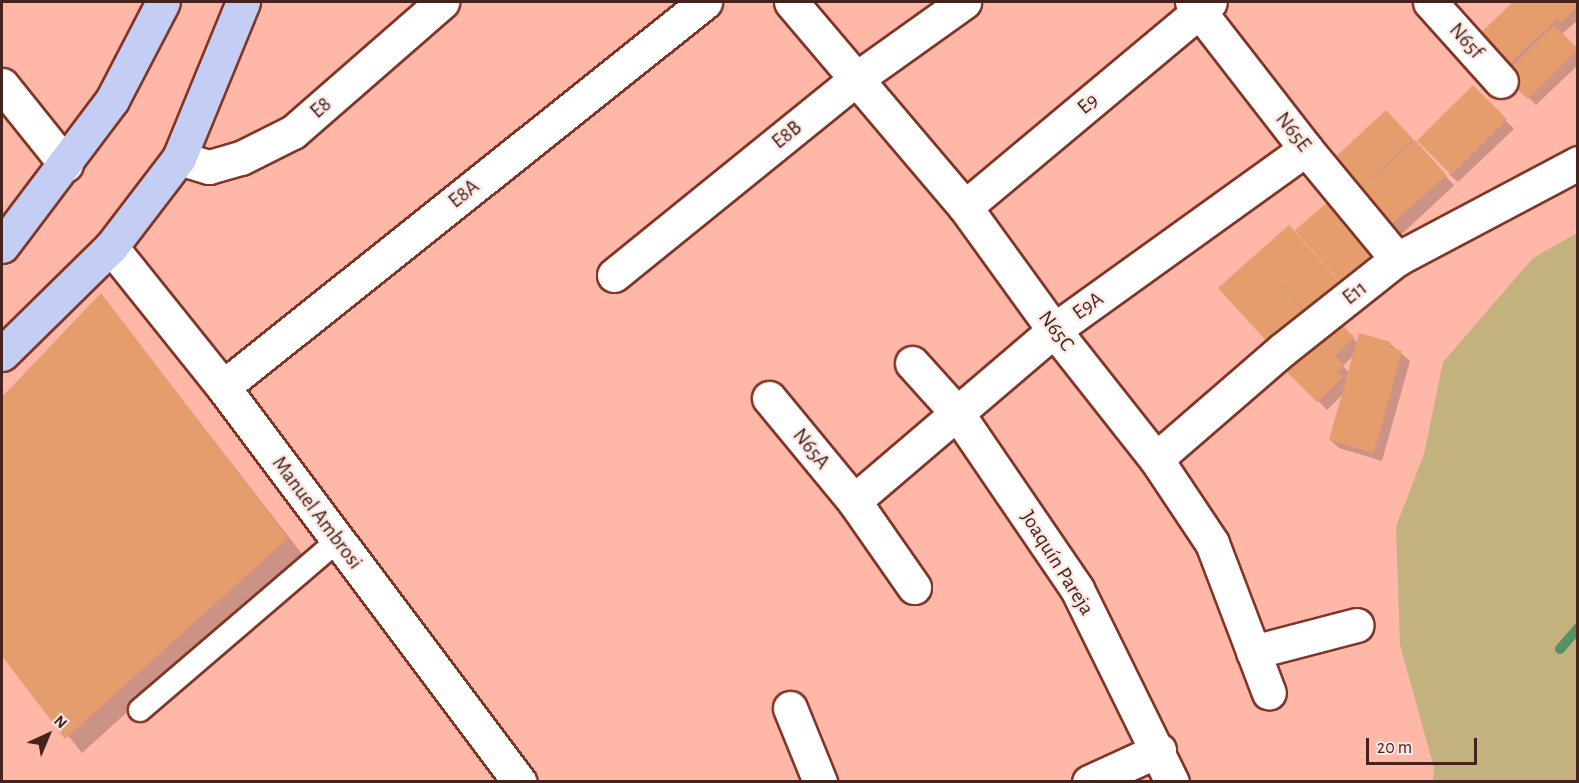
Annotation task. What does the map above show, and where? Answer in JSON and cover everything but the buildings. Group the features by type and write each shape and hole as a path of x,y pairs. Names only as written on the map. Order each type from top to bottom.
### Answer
{"main road":[{"path":"2,246 66,165 112,100 163,2"},
{"path":"2,354 111,247 179,158 243,2"}],"street":[{"name":"E8","path":"179,158 209,167 241,158 294,132 442,2"},
{"name":"E8A","path":"223,387 705,2"},
{"name":"N65C","path":"791,2 966,207 1054,330 1156,459 1212,543 1269,693"},
{"name":"E8B","path":"614,275 856,79 964,2"},
{"name":"N65f","path":"1430,2 1501,81"},
{"name":"N65E","path":"1201,5 1306,149 1398,259"},
{"name":"E9","path":"966,207 1201,5"},
{"path":"2,85 66,165"},
{"name":"E9A","path":"854,501 1054,330 1306,149"},
{"name":"E11","path":"1156,459 1282,350 1398,259 1578,163"},
{"name":"Manuel Ambrosi","path":"111,247 223,387 520,782"},
{"name":"Joaquín Pareja","path":"912,363 957,413 1077,589 1159,750 1172,782"},
{"name":"N65A","path":"769,398 854,501 914,587"},
{"path":"1253,652 1357,625"},
{"path":"790,708 820,782"},
{"path":"1089,782 1159,750"}],"lane":[{"path":"140,710 338,540"}],"shaded area":[{"path":"1577,233 1577,781 1433,781 1434,768 1400,645 1396,527 1424,454 1443,362 1533,258"}],"waterway":[{"path":"1560,649 1578,628"}]}
